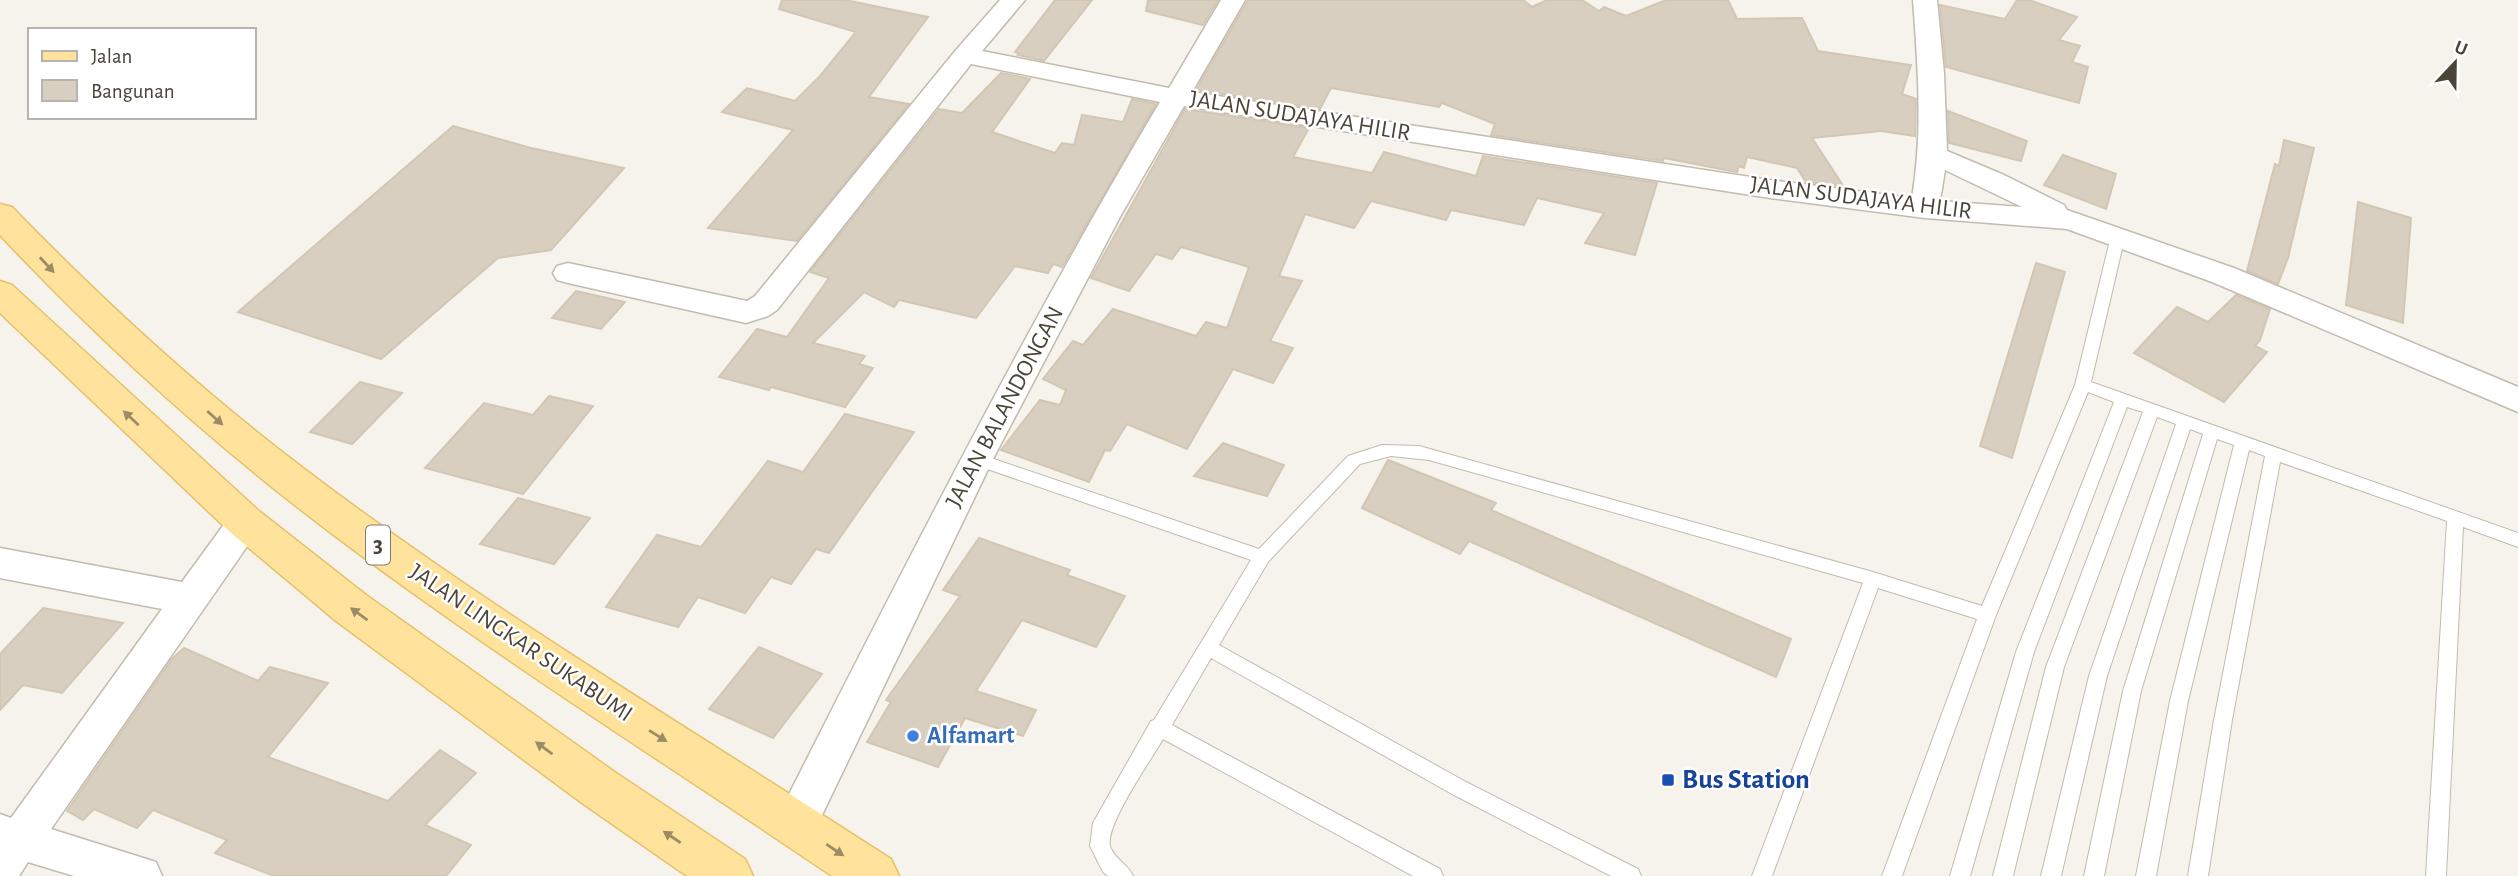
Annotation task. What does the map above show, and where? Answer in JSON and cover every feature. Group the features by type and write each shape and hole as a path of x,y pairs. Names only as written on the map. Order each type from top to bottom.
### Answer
{"main road":[{"name":"JALAN LINGKAR SUKABUMI","path":"0,215 59,278 222,424 290,480 407,566 610,705 874,876"},
{"path":"0,293 245,522 351,608 599,788 728,876"}],"street":[{"path":"568,273 746,312 757,309 766,303 965,55 1013,0"},
{"name":"JALAN BALANDONGAN","path":"796,824 976,459 1107,215 1233,0"},
{"path":"1925,0 1931,73 1933,155 1925,209"},
{"name":"JALAN SUDAJAYA HILIR","path":"965,55 1175,97 1770,189 1925,209 2070,220 2223,275 2518,400"},
{"path":"1933,155 1994,181 2070,220"},
{"path":"141,876 7,846 245,522"},
{"path":"0,563 190,600"}],"lane":[{"path":"1892,876 1987,615 2082,385 2118,236"},
{"path":"2082,385 2518,540"},
{"path":"1960,876 2025,652 2122,400"},
{"path":"2003,876 2054,667 2151,410"},
{"path":"2050,876 2098,676 2185,422"},
{"path":"2094,876 2132,691 2212,431"},
{"path":"2147,876 2179,701 2244,442"},
{"path":"1123,876 1110,865 1100,846 1103,823 1158,727 1262,556 1354,460 1373,451 1400,448 1873,579 1987,615"},
{"path":"2198,876 2223,720 2274,453"},
{"path":"976,459 1262,556"},
{"path":"2436,876 2455,517"},
{"path":"1762,876 1873,579"},
{"path":"1208,647 1460,788 1632,876"},
{"path":"1158,727 1433,876"}],"building":[{"path":"782,0 845,0 928,17 869,97 909,104 797,241 708,228 793,130 722,112 747,88 795,101 820,76 856,32 779,9"},
{"path":"1055,0 1092,0 1044,61 1018,55 1020,54 1015,52"},
{"path":"1148,0 1218,0 1203,25 1146,11"},
{"path":"1248,0 1523,0 1532,7 1547,0 1582,0 1599,11 1604,7 1626,16 1666,0 1728,0 1737,19 1802,18 1818,51 1911,65 1902,94 1916,99 1915,136 1881,131 1812,138 1844,187 1806,182 1797,168 1747,157 1744,168 1739,166 1737,172 1664,158 1663,161 1491,135 1495,124 1442,103 1439,107 1331,88 1320,109 1196,90"},
{"path":"2017,0 2029,0 2077,17 2059,40 2080,46 2072,62 2088,67 2079,103 1946,67 1940,5 2005,19"},
{"path":"1001,73 1030,79 992,132 1055,153 1062,143 1074,145 1082,115 1123,122 1132,99 1156,104 1062,267 1053,264 1048,273 1015,266 976,318 899,300 894,307 864,292 813,343 865,356 859,364 873,368 845,407 771,387 769,390 719,377 757,329 787,337 829,278 810,272 939,109 962,113"},
{"path":"1185,109 1309,128 1293,157 1372,173 1384,152 1476,176 1483,156 1657,183 1635,255 1585,243 1604,213 1537,198 1524,225 1451,210 1446,220 1371,201 1354,228 1305,214 1279,276 1302,281 1270,341 1293,348 1273,383 1233,369 1187,449 1127,424 1110,451 1105,450 1089,482 1001,450 1040,400 1060,405 1066,390 1043,379 1073,341 1083,345 1113,309 1196,336 1206,322 1227,328 1249,267 1181,247 1172,259 1156,254 1129,291 1091,278"},
{"path":"1948,111 2027,141 2021,161 1949,143"},
{"path":"453,126 531,148 624,168 551,250 498,258 381,359 238,312"},
{"path":"2284,140 2314,148 2288,258 2278,284 2247,271 2275,164 2279,166"},
{"path":"2063,155 2116,174 2106,209 2044,185"},
{"path":"2358,202 2411,218 2403,323 2346,305"},
{"path":"2036,263 2065,272 2012,458 1980,446"},
{"path":"576,291 625,302 601,329 552,318"},
{"path":"2236,295 2270,309 2260,340 2255,346 2267,352 2224,402 2134,353 2177,307 2208,322"},
{"path":"360,382 402,393 352,444 310,432"},
{"path":"549,396 593,406 523,494 425,468 484,403 533,415"},
{"path":"845,414 914,432 829,553 816,549 791,584 771,577 745,613 698,597 678,627 606,607 657,535 701,547 768,461 803,472"},
{"path":"1223,443 1284,465 1267,496 1194,476"},
{"path":"1388,460 1496,503 1491,510 1791,639 1776,677 1469,541 1460,554 1362,508"},
{"path":"518,498 590,518 554,564 480,544"},
{"path":"979,538 1070,570 1067,575 1125,596 1096,647 1022,620 976,691 1036,710 1023,736 965,718 938,767 867,742 891,702 886,700 960,596 943,590"},
{"path":"43,608 123,623 62,693 23,685 0,710 0,654"},
{"path":"759,647 822,674 773,738 709,709"},
{"path":"184,648 258,681 270,667 328,683 268,757 388,801 440,750 476,773 425,825 471,845 446,876 274,876 215,853 227,840 153,810 137,828 94,809 83,820 67,811 172,659"}],"place":[{"name":"Alfamart","path":"913,736"},
{"name":"Bus Station","path":"1668,780"}]}
